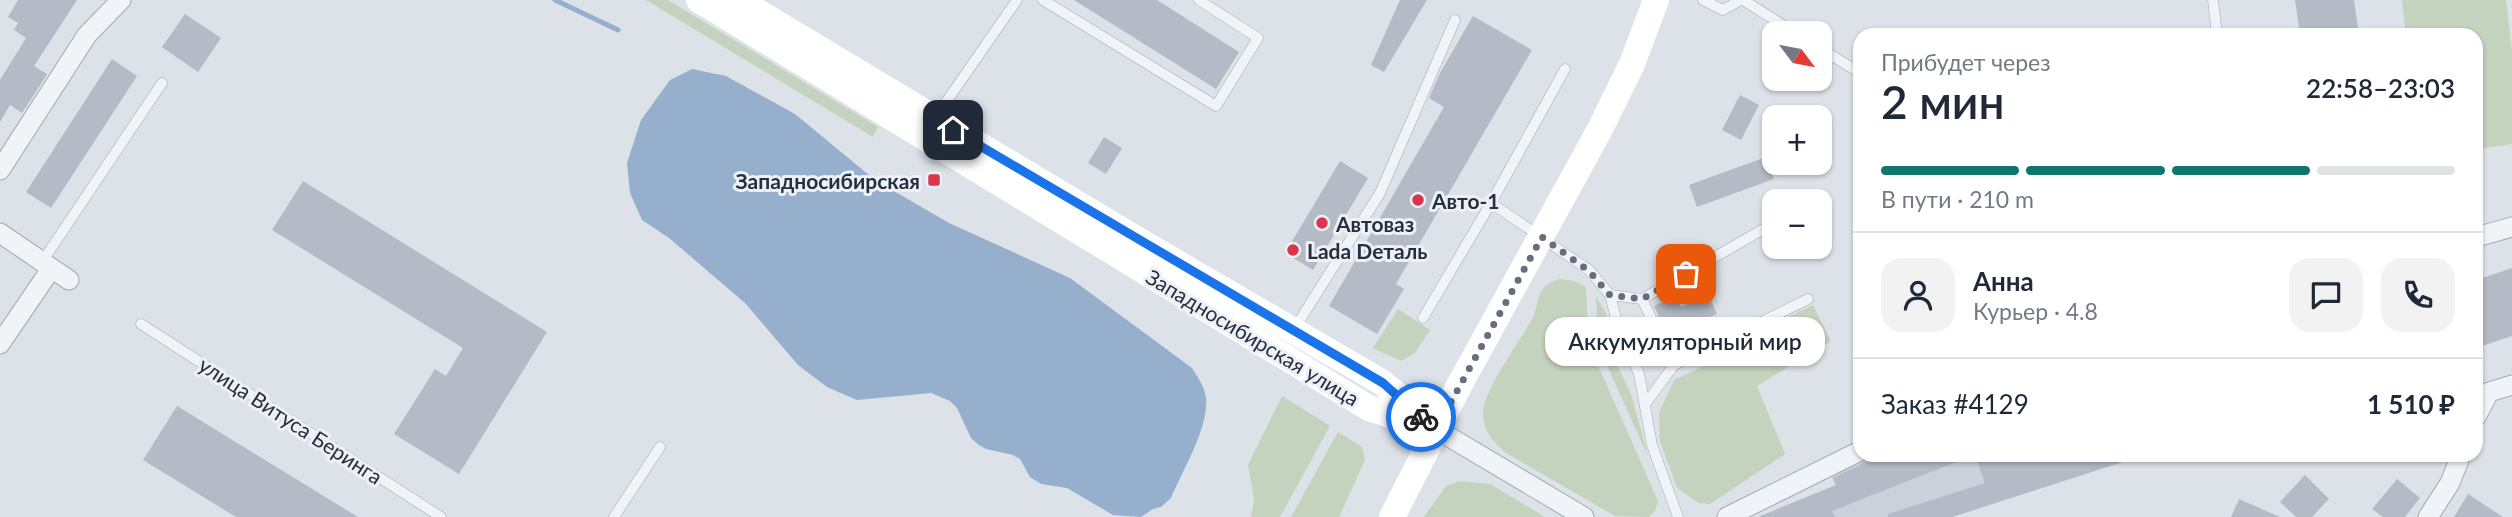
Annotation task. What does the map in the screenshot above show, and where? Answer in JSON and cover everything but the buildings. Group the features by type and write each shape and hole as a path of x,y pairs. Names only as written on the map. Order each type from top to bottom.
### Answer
{"main road":[{"name":"Западносибирская улица","path":"699,0 1369,408 1436,429"},
{"name":"Западносибирская улица","path":"738,0 1383,383 1436,429"},
{"path":"1392,517 1436,429 1542,237 1632,64 1656,0"}],"street":[{"path":"0,170 87,35 121,0"},
{"path":"2483,235 2512,227"},
{"path":"0,233 69,280"},
{"path":"0,344 47,266"},
{"path":"2483,404 2489,392 2512,385"},
{"path":"1436,429 1584,517"},
{"path":"1727,517 1853,454"},
{"path":"2428,517 2449,483 2458,462"}],"lane":[{"path":"935,119 1017,0"},
{"path":"1044,0 1216,106 1258,38 1199,0"},
{"path":"1703,0 1723,9 1742,0 1776,21"},
{"path":"2213,0 2216,28"},
{"path":"1293,331 1380,193 1455,20"},
{"path":"1832,56 1853,69"},
{"path":"1423,318 1491,203 1565,69"},
{"path":"47,266 162,83"},
{"path":"1491,203 1589,271 1610,295 1618,327 1639,374 1652,444 1678,517"},
{"path":"1610,295 1642,299 1762,230"},
{"path":"1642,299 1674,365"},
{"path":"1646,404 1674,365 1808,299"},
{"name":"улица Витуса Беринга","path":"141,324 441,517"},
{"path":"614,517 660,447"}],"shaded area":[{"path":"1862,462 2122,462 1952,517 1780,517 1776,509 1835,486 1831,474"}],"green space":[{"path":"646,0 668,0 878,127 873,137"},
{"path":"2402,0 2506,0 2512,51 2512,144 2483,148 2483,28 2405,28"},
{"path":"1560,279 1574,281 1586,287 1589,345 1658,501 1655,511 1649,517 1615,516 1506,453 1493,440 1485,425 1483,412 1495,379 1531,321 1542,290"},
{"path":"1596,296 1606,313 1607,344 1631,394 1648,456 1598,346"},
{"path":"1813,305 1831,341 1757,386 1785,454 1710,504 1698,503 1677,488 1660,441 1659,413 1674,380 1746,346 1743,338"},
{"path":"1398,309 1430,330 1415,353 1401,361 1373,348"},
{"path":"1282,396 1330,426 1280,517 1251,517 1254,499 1248,465"},
{"path":"1338,432 1362,447 1365,460 1339,517 1291,517"},
{"path":"1460,481 1490,484 1545,517 1424,517 1446,486"}],"water":[{"path":"692,69 726,76 795,114 875,180 949,223 1070,278 1192,368 1204,390 1206,410 1194,449 1171,498 1161,507 1141,517 1113,515 1067,488 1041,484 1030,477 1020,459 1013,455 979,445 971,438 957,408 950,401 931,393 857,400 827,387 798,365 745,303 669,238 642,220 630,193 627,163 641,120 670,80"}],"waterway":[{"path":"555,0 618,30"}],"way so far":[{"path":"1421,417 1436,429 1542,237 1589,271 1610,295 1642,299 1686,274"}],"place":[{"name":"Западносибирская","path":"934,180"},
{"name":"Авто-1","path":"1418,200"},
{"name":"Автоваз","path":"1322,223"},
{"name":"Lada Dеталь","path":"1293,250"},
{"name":"Аккумуляторный мир","path":"1686,274"}],"route":[{"path":"953,130 1383,383 1421,417"}]}
